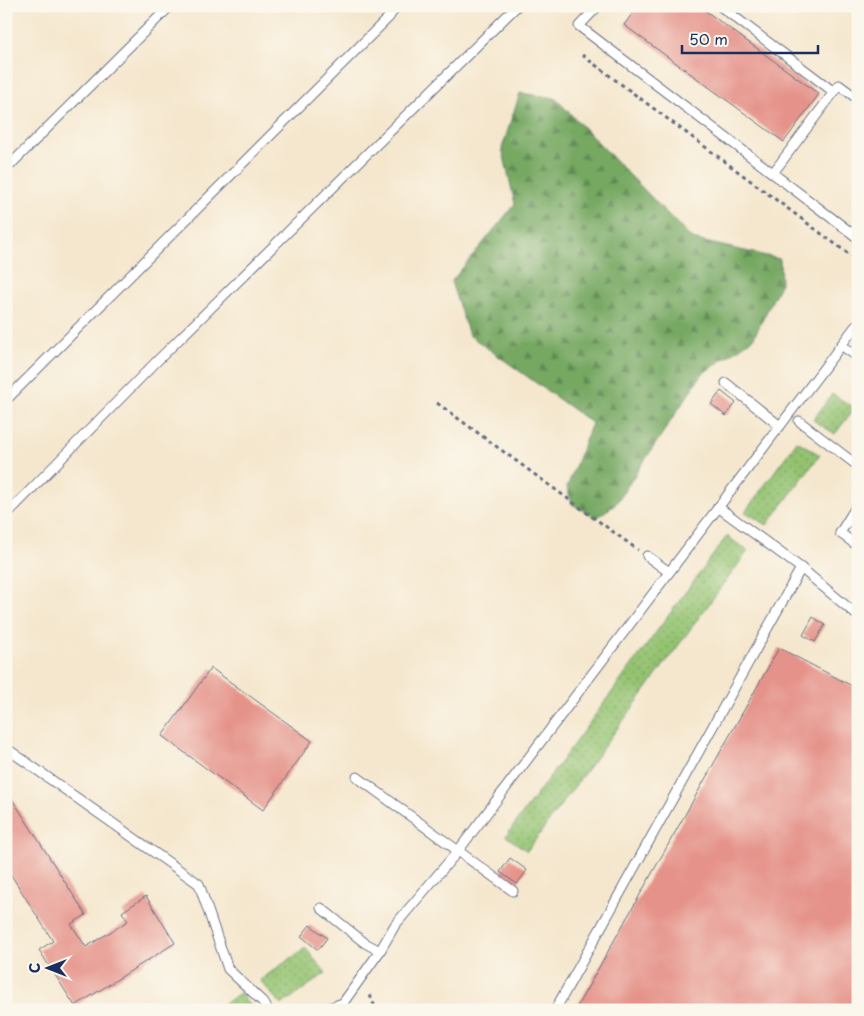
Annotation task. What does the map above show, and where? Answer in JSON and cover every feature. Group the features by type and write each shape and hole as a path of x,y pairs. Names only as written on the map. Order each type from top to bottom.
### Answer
{"lane":[{"path":"6,169 170,6"},
{"path":"6,400 390,17 396,6"},
{"path":"6,515 155,363 517,6"},
{"path":"598,6 579,26 858,238"},
{"path":"720,6 834,92"},
{"path":"773,173 839,85 858,99"},
{"path":"323,1010 345,1006 395,924 458,851 858,323"},
{"path":"841,344 858,357"},
{"path":"726,383 780,426"},
{"path":"799,421 858,466"},
{"path":"858,504 840,533 858,546"},
{"path":"718,507 801,568 858,616"},
{"path":"647,556 669,572"},
{"path":"555,1010 801,568"},
{"path":"6,748 199,884 228,969 263,1002 268,1010"},
{"path":"357,777 513,892"},
{"path":"321,908 365,942 380,951"}],"path":[{"path":"582,55 858,261"},
{"path":"437,403 647,556"},
{"path":"370,996 376,1010"}],"green space":[{"path":"520,93 555,98 692,239 780,259 781,283 753,339 702,374 615,505 596,518 572,504 567,487 592,423 469,335 451,282 515,204 502,148"},
{"path":"832,394 855,408 835,434 813,420"},
{"path":"797,441 820,455 767,525 745,512"},
{"path":"727,536 748,551 527,851 506,836"},
{"path":"305,948 326,973 281,1005 260,980"},
{"path":"240,993 253,1010 214,1010"}],"building":[{"path":"638,6 699,6 819,94 784,142 624,25"},
{"path":"721,391 736,403 726,416 711,404"},
{"path":"813,617 825,625 815,642 803,635"},
{"path":"779,648 858,689 858,1010 575,1010"},
{"path":"211,668 312,741 263,810 162,736"},
{"path":"9,794 86,915 71,924 86,947 128,921 122,912 146,896 175,943 75,1006 39,950 53,941 6,867 6,796"},
{"path":"510,858 527,870 517,884 500,872"},
{"path":"310,925 327,938 318,950 301,936"}]}
